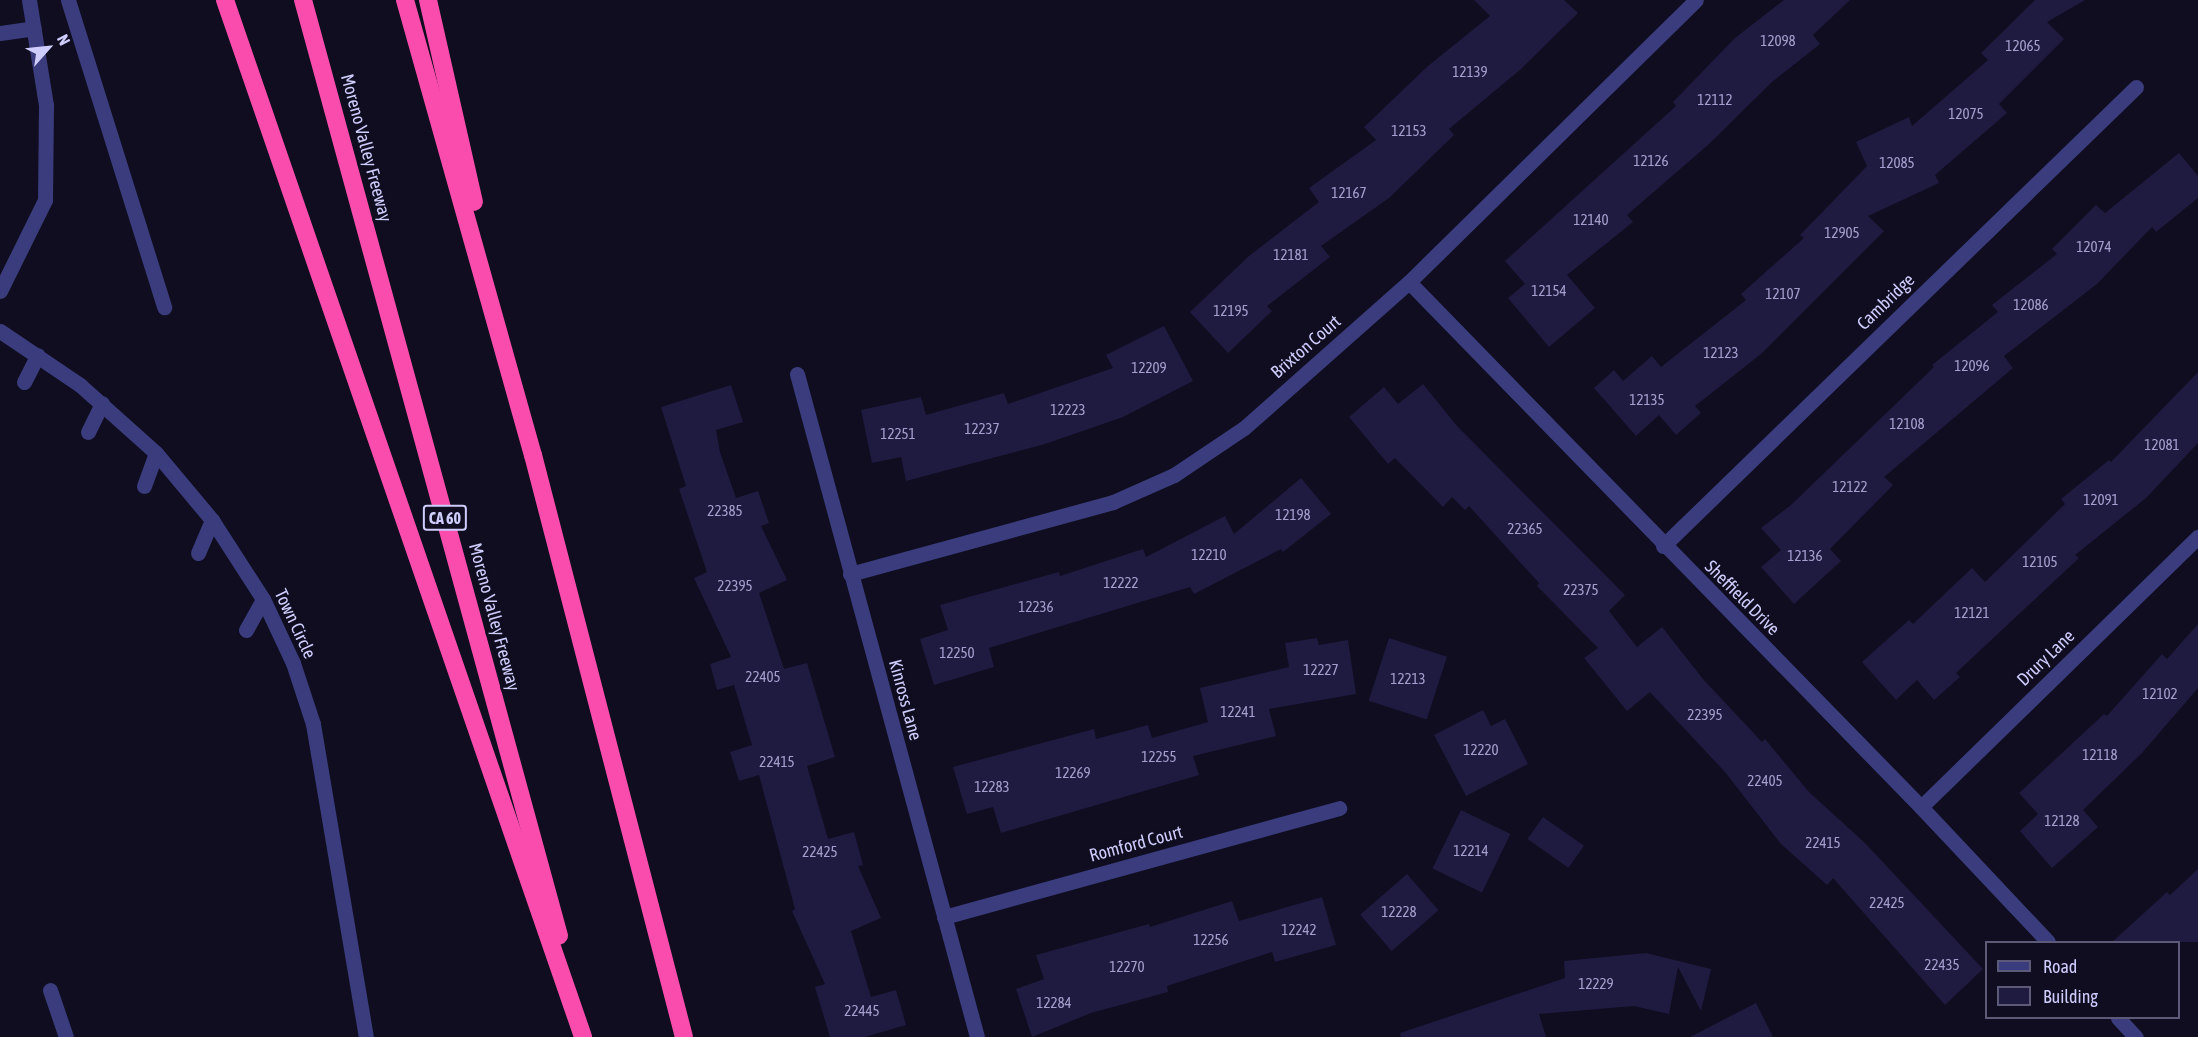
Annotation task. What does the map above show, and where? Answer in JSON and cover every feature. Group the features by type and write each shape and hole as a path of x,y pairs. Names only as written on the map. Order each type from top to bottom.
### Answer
{"highway":[{"path":"225,0 584,1037"},
{"name":"Moreno Valley Freeway","path":"303,0 584,1037"},
{"path":"405,0 533,455 684,1037"},
{"path":"428,0 533,455"}],"street":[{"path":"0,291 45,200 46,105 30,0"},
{"path":"68,0 164,306"},
{"name":"Brixton Court","path":"850,574 1113,502 1174,475 1244,428 1409,282 1696,0"},
{"path":"0,33 34,28"},
{"name":"Cambridge","path":"1663,546 2136,87"},
{"name":"Sheffield Drive","path":"1409,282 1663,546 1921,807 2047,941"},
{"name":"Town Circle","path":"0,331 38,355 102,403 156,453 212,520 263,599 293,663 313,724 366,1037"},
{"path":"24,382 38,355"},
{"name":"Kinross Lane","path":"797,374 977,1037"},
{"path":"88,432 102,403"},
{"path":"144,486 156,453"},
{"path":"198,553 212,520"},
{"name":"Drury Lane","path":"1921,807 2198,537"},
{"path":"246,630 263,599"},
{"name":"Romford Court","path":"944,917 1339,808"},
{"path":"50,990 66,1037"},
{"path":"2120,1019 2136,1037"}],"building":[{"path":"1474,0 1564,0 1578,13 1521,69 1449,129 1454,135 1389,198 1321,246 1330,257 1267,306 1272,311 1228,353 1190,312 1249,256 1319,202 1309,188 1376,140 1364,127 1428,66 1490,16"},
{"path":"1784,0 1850,0 1813,35 1820,44 1772,82 1708,145 1627,215 1633,222 1567,275 1595,308 1549,347 1508,298 1525,284 1505,261 1676,106 1673,102 1735,38"},
{"path":"2035,0 2085,0 2047,22 2064,39 1999,104 2007,113 1935,175 1939,183 1868,216 1884,231 1761,354 1695,406 1701,413 1676,435 1659,415 1636,436 1594,388 1614,370 1623,381 1652,356 1661,367 1746,300 1741,294 1804,238 1800,235 1867,166 1856,142 1909,117 1912,126 1988,60 1981,53"},
{"path":"2179,153 2198,176 2198,198 2156,232 2152,227 2097,284 2004,356 2013,368 1884,477 1893,485 1830,549 1841,561 1794,604 1761,567 1781,550 1761,528 1791,505 1934,367 1932,365 1998,312 1992,305 2057,254 2052,249 2096,205 2105,213"},
{"path":"1164,326 1193,381 1123,417 1045,444 906,481 901,457 872,463 861,410 921,397 926,415 1004,393 1008,404 1113,368 1106,355"},
{"path":"2198,372 2198,443 2146,498 2075,555 2079,558 1956,673 1960,677 1934,700 1917,680 1896,700 1862,662 1909,620 1913,624 1972,568 1985,582 2065,504 2061,499 2109,460 2111,462"},
{"path":"1423,384 1457,426 1625,595 1609,611 1637,647 1662,627 1703,679 1762,742 1765,739 1809,792 1865,843 1983,969 1945,1005 1833,878 1827,885 1781,844 1725,772 1650,692 1627,711 1584,658 1598,648 1537,586 1539,583 1469,506 1465,510 1452,497 1443,507 1395,458 1388,464 1349,417 1384,387 1398,404"},
{"path":"731,385 743,422 716,430 720,452 736,498 758,491 769,523 761,526 787,580 759,593 784,669 807,663 835,757 807,766 828,839 854,832 863,865 858,866 881,918 851,931 871,997 896,990 906,1025 865,1037 830,1037 815,987 825,984 792,911 795,909 759,775 739,781 730,752 752,745 734,685 717,690 710,664 731,657 694,578 707,572 679,489 686,486 661,407"},
{"path":"1301,478 1331,514 1283,552 1281,549 1194,594 1190,587 989,648 994,667 934,685 920,639 948,630 940,605 1059,572 1060,576 1143,549 1146,557 1225,516 1234,534"},
{"path":"2198,624 2198,688 2142,753 2083,810 2098,827 2052,868 2020,831 2038,814 2019,793 2104,714 2107,716 2162,654 2167,659"},
{"path":"1317,638 1319,645 1348,640 1356,694 1269,709 1276,736 1193,756 1199,775 1001,833 993,807 967,814 953,767 1094,729 1096,739 1148,725 1152,738 1208,722 1200,688 1289,667 1285,643"},
{"path":"1389,638 1447,657 1427,720 1369,701"},
{"path":"1483,710 1491,726 1505,719 1528,764 1466,796 1434,735"},
{"path":"1461,810 1510,834 1482,893 1433,868"},
{"path":"1543,817 1584,846 1568,868 1528,839"},
{"path":"2198,869 2198,942 2113,941 2167,892 2170,895"},
{"path":"1407,874 1438,910 1392,951 1360,915"},
{"path":"1322,897 1336,945 1275,962 1272,952 1167,986 1168,992 1091,1013 1032,1037 1016,989 1044,979 1036,955 1149,924 1150,927 1232,901 1239,921"},
{"path":"1646,953 1711,969 1701,1011 1678,967 1669,1014 1634,1006 1539,1014 1546,1037 1401,1037 1400,1033 1565,978 1564,961"},
{"path":"1756,1003 1773,1037 1690,1037"}]}
